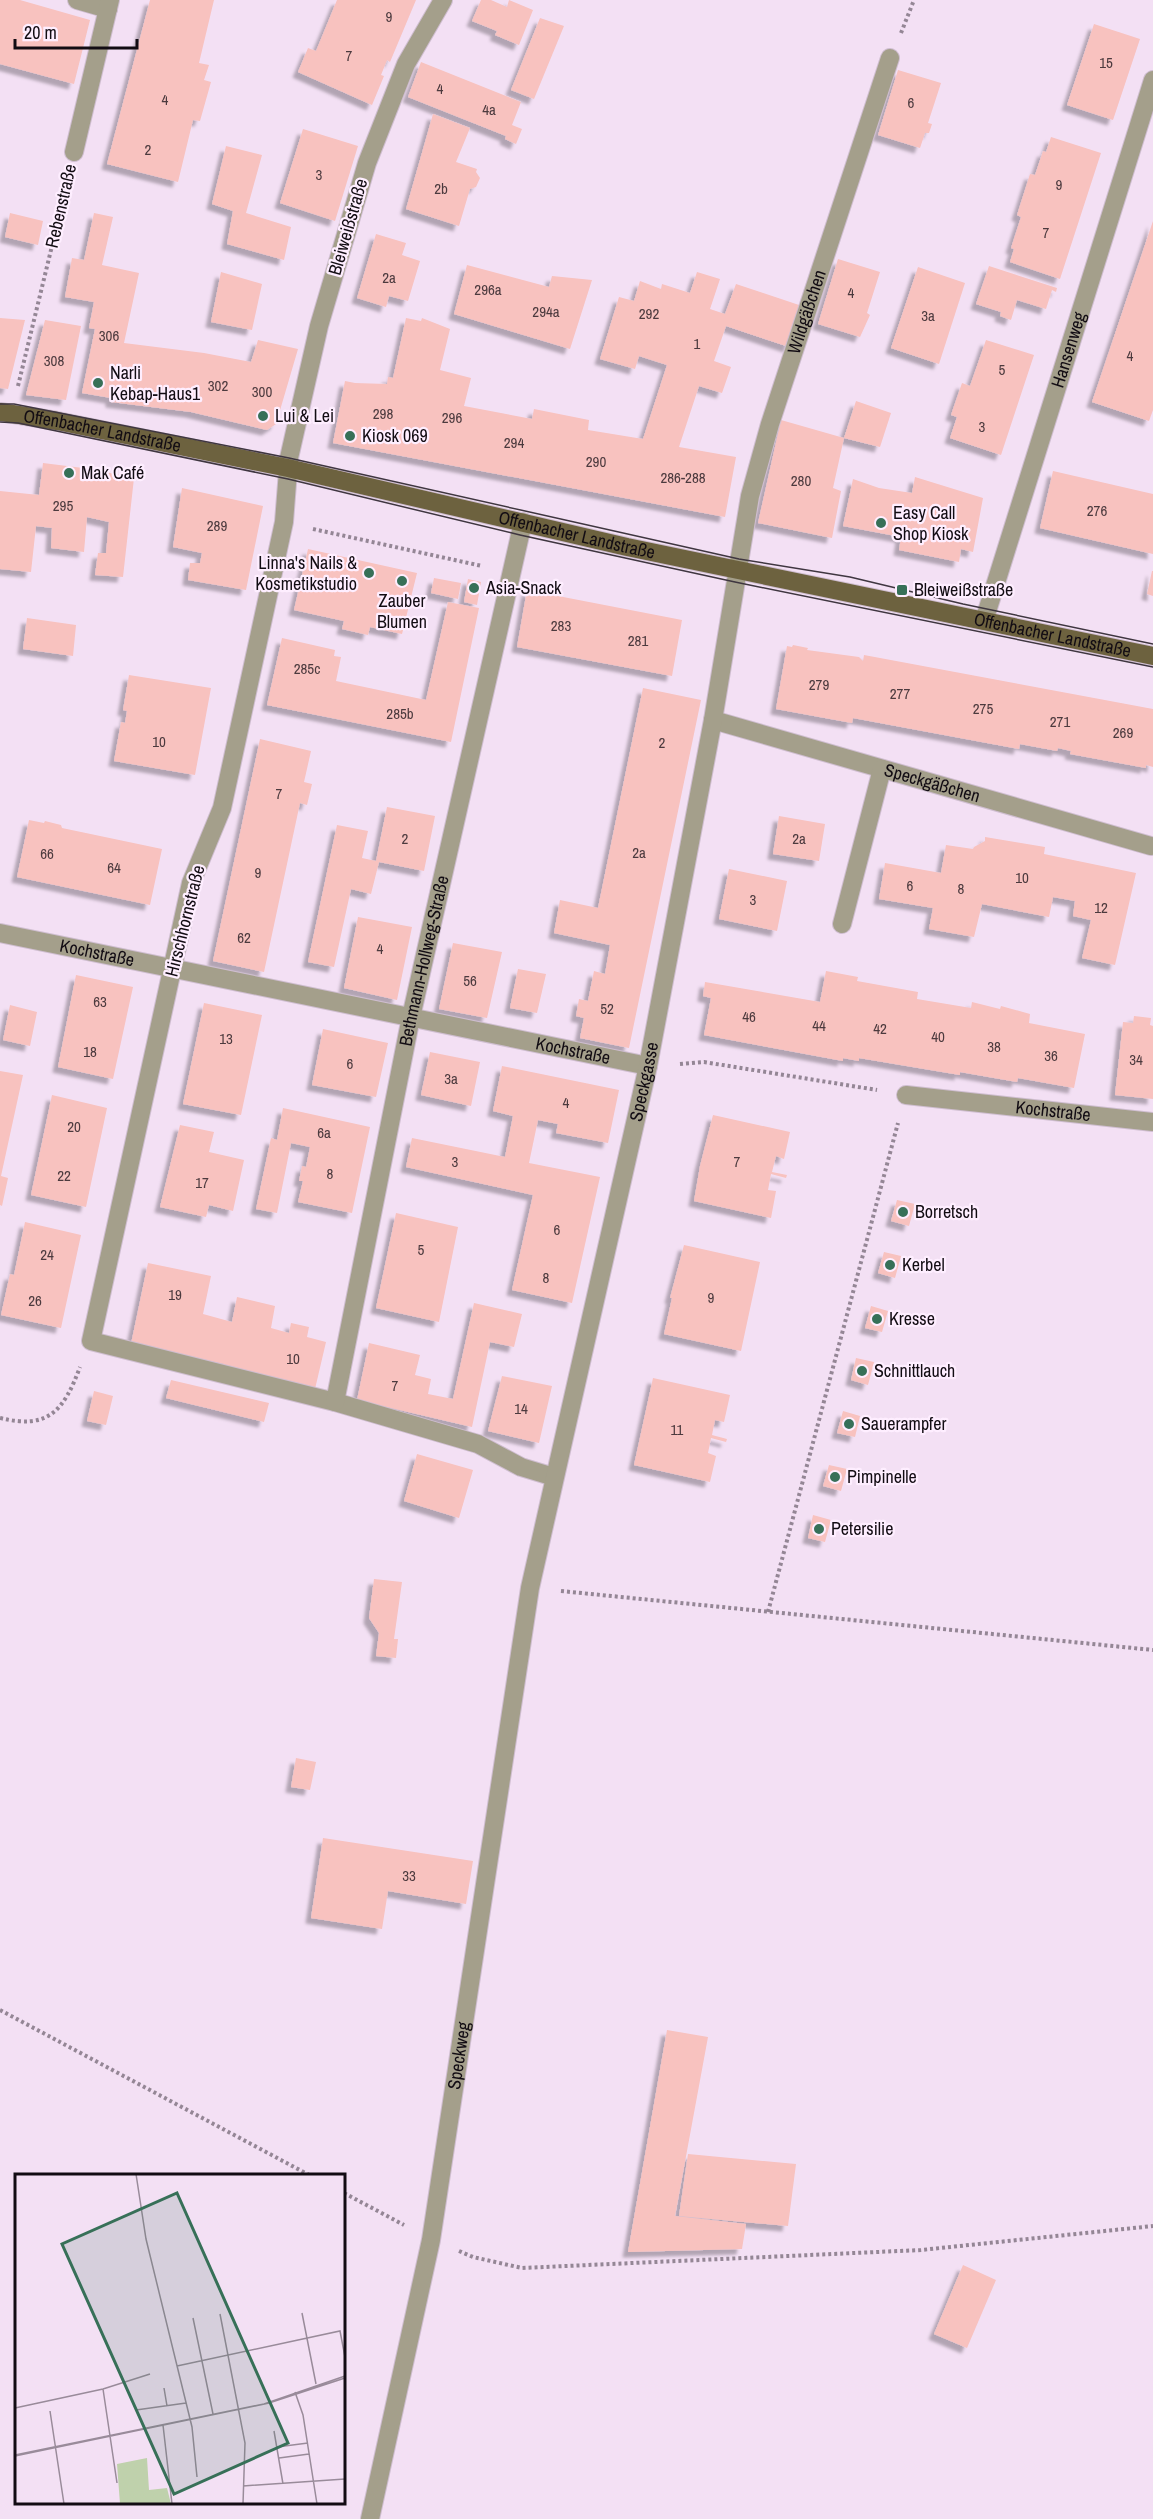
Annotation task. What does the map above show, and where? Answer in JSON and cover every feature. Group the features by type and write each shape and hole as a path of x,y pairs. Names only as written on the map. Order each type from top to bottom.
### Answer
{"main road":[{"name":"Offenbacher Landstraße","path":"6,412 288,468 737,570 1153,656"}],"street":[{"path":"77,0 109,5"},
{"name":"Bleiweißstraße","path":"288,468 319,326 367,163 406,64 443,0"},
{"name":"Rebenstraße","path":"74,152 109,5"},
{"name":"Wildgäßchen","path":"737,570 750,496 770,424 890,58"},
{"name":"Hansenweg","path":"984,621 1153,80"},
{"name":"Hirschhornstraße","path":"91,1341 191,883 222,808 284,522 288,468"},
{"name":"Bethmann-Hollweg-Straße","path":"335,1402 411,1017 522,522"},
{"name":"Speckgasse","path":"530,1588 648,1066 713,720 737,570"},
{"name":"Speckgäßchen","path":"713,720 1151,846"},
{"path":"842,924 882,770"},
{"name":"Kochstraße","path":"0,933 648,1066"},
{"name":"Kochstraße","path":"906,1095 1153,1122"},
{"path":"91,1341 335,1402 478,1444 521,1467 554,1477"},
{"name":"Speckweg","path":"370,2519 431,2240 530,1588"}],"path":[{"name":"Rebenstraße","path":"6,412 74,152"},
{"path":"284,522 511,572"},
{"path":"648,1066 704,1062 906,1095 768,1612"},
{"path":"0,1418 30,1423 48,1416 64,1403 91,1341"},
{"path":"530,1588 1153,1650"},
{"path":"0,2010 309,2174"},
{"path":"345,2194 431,2240 473,2257 522,2268 921,2250 1153,2226"}],"building":[{"path":"0,0 20,0 90,20 74,84 0,64"},
{"path":"150,0 214,0 199,63 209,65 204,80 211,82 200,121 193,120 178,182 107,164"},
{"path":"337,0 416,0 390,62 387,60 381,75 384,76 372,105 298,72 308,48 316,51"},
{"path":"481,0 491,0 507,7 509,0 533,10 519,45 495,35 497,31 472,21"},
{"path":"540,18 564,26 534,99 511,90"},
{"path":"1094,24 1140,39 1113,120 1067,105"},
{"path":"421,62 521,102 512,125 522,129 516,144 505,139 506,136 408,97"},
{"path":"898,70 941,83 928,123 932,124 929,133 925,133 920,148 878,135"},
{"path":"433,114 470,128 456,162 477,169 476,172 480,178 476,187 470,189 459,226 406,209"},
{"path":"303,129 358,146 335,221 280,203"},
{"path":"1051,137 1101,153 1060,279 1010,262 1014,249 1011,248 1021,217 1017,215 1030,174 1035,175 1043,151 1046,152"},
{"path":"226,146 262,155 246,213 291,227 284,260 227,244 233,211 212,204"},
{"path":"10,213 43,221 38,245 5,237"},
{"path":"94,213 113,217 102,265 139,273 124,343 204,353 251,362 258,340 298,349 276,424 267,430 191,412 111,402 111,398 82,393 95,329 89,328 94,302 65,297 72,258 84,260"},
{"path":"1153,221 1153,410 1149,421 1092,402"},
{"path":"376,234 406,243 402,255 420,261 408,301 389,296 386,307 357,298"},
{"path":"838,259 880,272 867,313 870,315 860,337 818,324"},
{"path":"467,265 549,287 552,276 592,280 570,349 454,314"},
{"path":"989,266 1057,288 1056,292 1052,290 1046,309 1017,300 1011,320 1000,316 1001,312 976,304"},
{"path":"918,267 965,283 939,364 891,348"},
{"path":"221,272 262,284 252,330 211,322"},
{"path":"697,272 720,279 710,309 725,314 736,284 802,306 789,347 726,326 714,361 731,367 722,393 699,386 679,447 736,457 725,517 333,443 345,381 387,384 388,377 393,378 406,318 421,321 422,318 450,329 440,370 471,378 464,406 532,419 534,409 589,420 588,430 643,439 667,365 639,356 635,369 600,359 619,297 634,301 640,281 661,289 662,284 690,293"},
{"path":"0,318 25,320 8,389 0,388"},
{"path":"45,320 81,326 66,400 26,395"},
{"path":"986,340 1034,355 1001,455 950,438 957,417 951,415 962,383 970,386"},
{"path":"856,401 891,413 880,447 844,438"},
{"path":"781,420 844,438 833,488 841,491 832,538 758,523"},
{"path":"43,463 91,469 134,478 123,577 95,575 98,553 106,553 109,522 87,517 84,552 51,548 52,528 36,526 31,572 0,569 0,491 39,495"},
{"path":"1053,471 1153,494 1153,554 1040,528"},
{"path":"915,477 983,498 973,552 961,549 959,562 899,550 901,537 843,526 853,479 879,488 912,493"},
{"path":"182,488 263,506 246,590 188,580 190,563 200,563 202,553 173,547"},
{"path":"308,549 417,573 402,634 370,627 368,635 342,629 344,621 294,610"},
{"path":"1153,571 1153,596 1147,594"},
{"path":"434,578 461,583 458,599 431,593"},
{"path":"468,579 481,582 477,605 464,602"},
{"path":"527,590 682,620 672,676 517,647"},
{"path":"448,602 479,608 451,742 267,705 282,638 335,650 334,656 341,657 336,681 426,700"},
{"path":"27,618 76,625 73,656 23,649"},
{"path":"793,645 808,648 807,650 859,657 863,661 864,655 1153,709 1153,767 1146,765 1146,768 1070,754 1071,751 1058,748 1057,751 1020,744 1019,749 853,718 852,723 776,709 787,646 792,647"},
{"path":"129,675 211,688 195,775 114,761 121,722 125,723 127,711 123,710"},
{"path":"643,688 701,700 629,1048 580,1038 584,1018 576,1016 579,999 588,1001 594,971 605,974 610,945 554,933 560,900 598,908"},
{"path":"260,739 311,751 304,782 312,784 307,805 300,803 264,972 213,961"},
{"path":"387,807 435,816 424,871 379,862 371,894 351,889 334,967 308,962 337,825 368,831 362,858 376,861"},
{"path":"779,816 825,824 819,861 773,854"},
{"path":"29,820 44,823 45,821 61,825 62,828 162,849 150,905 17,877"},
{"path":"985,837 1045,847 1044,854 1136,873 1115,965 1082,958 1091,920 1073,916 1075,901 1053,897 1049,917 982,904 974,937 929,929 933,908 879,899 885,863 941,873 946,845 973,849 985,841"},
{"path":"729,869 787,881 777,931 719,919"},
{"path":"358,917 412,927 397,1000 344,988"},
{"path":"453,943 502,952 487,1018 439,1009"},
{"path":"518,969 546,974 537,1013 510,1008"},
{"path":"826,971 858,977 857,981 918,992 917,999 971,1008 972,1002 1000,1009 1001,1006 1030,1014 1029,1023 1085,1034 1074,1088 1018,1078 1017,1082 960,1072 960,1075 859,1058 859,1061 843,1058 843,1061 704,1035 711,998 703,996 705,982 820,1002"},
{"path":"76,975 133,987 113,1079 58,1067"},
{"path":"204,1003 262,1015 241,1115 183,1104"},
{"path":"10,1005 37,1012 30,1046 3,1040"},
{"path":"1134,1016 1151,1018 1150,1025 1153,1026 1153,1099 1115,1095 1123,1022 1133,1023"},
{"path":"323,1029 388,1043 376,1097 312,1085"},
{"path":"430,1052 480,1062 471,1106 421,1095"},
{"path":"502,1066 619,1090 608,1143 556,1133 558,1124 538,1120 529,1163 600,1177 572,1303 512,1290 533,1195 406,1167 412,1138 505,1157 513,1116 493,1111"},
{"path":"0,1071 23,1075 1,1176 8,1178 2,1206 0,1205"},
{"path":"52,1095 107,1108 86,1207 31,1195"},
{"path":"283,1108 370,1127 352,1213 298,1202 303,1181 299,1181 302,1166 306,1167 310,1147 291,1143 277,1213 256,1209 271,1138 277,1140"},
{"path":"713,1115 790,1132 784,1159 776,1156 772,1172 787,1175 786,1178 771,1174 768,1190 776,1191 771,1218 694,1201"},
{"path":"180,1125 214,1132 209,1152 244,1160 233,1211 209,1205 206,1217 160,1207"},
{"name":"Borretsch","path":"897,1200 915,1204 909,1226 891,1221"},
{"path":"396,1213 458,1227 439,1322 376,1308"},
{"path":"25,1222 81,1235 61,1328 1,1315 10,1274 14,1275"},
{"path":"684,1245 760,1262 741,1351 664,1334 672,1298 670,1298"},
{"name":"Kerbel","path":"884,1252 901,1256 895,1278 878,1273"},
{"path":"148,1263 211,1276 203,1314 232,1322 237,1297 275,1306 271,1328 289,1333 291,1323 309,1327 307,1337 326,1342 315,1389 223,1367 224,1364 131,1344"},
{"path":"474,1303 522,1314 514,1347 490,1342 472,1427 357,1400 369,1343 420,1355 415,1375 431,1379 428,1394 453,1399"},
{"name":"Kresse","path":"871,1306 888,1311 882,1332 865,1328"},
{"name":"Schnittlauch","path":"856,1358 874,1362 868,1385 851,1380"},
{"path":"502,1376 552,1386 539,1443 488,1431"},
{"path":"653,1378 730,1395 724,1422 715,1420 712,1435 727,1439 726,1442 711,1438 708,1453 716,1456 710,1482 634,1465"},
{"path":"171,1380 269,1403 264,1422 166,1398"},
{"path":"94,1391 113,1396 106,1425 87,1421"},
{"name":"Sauerampfer","path":"843,1411 860,1416 855,1437 837,1433"},
{"path":"417,1454 473,1470 459,1518 404,1501"},
{"name":"Pimpinelle","path":"829,1465 847,1469 841,1491 823,1486"},
{"name":"Petersilie","path":"813,1515 831,1520 825,1542 808,1538"},
{"path":"374,1579 402,1582 394,1639 398,1639 396,1658 376,1656 379,1633 369,1618"},
{"path":"296,1758 316,1762 310,1790 291,1787"},
{"path":"323,1838 473,1861 466,1904 388,1891 382,1929 311,1918"},
{"path":"667,2030 708,2037 675,2216 746,2224 742,2249 628,2252"},
{"path":"688,2154 796,2164 788,2226 679,2216"},
{"path":"963,2265 996,2280 967,2348 934,2334"}],"tram line":[{"path":"0,404 14,404 289,458 739,559 850,577 963,604 1153,644"},
{"path":"0,422 18,423 288,479 520,535 735,582 1153,667"}],"place":[{"name":"Narli Kebap-Haus1","path":"98,383"},
{"name":"Lui & Lei","path":"263,416"},
{"name":"Kiosk 069","path":"350,436"},
{"name":"Mak Café","path":"69,473"},
{"name":"Easy Call Shop Kiosk","path":"881,523"},
{"name":"Linna's Nails & Kosmetikstudio","path":"369,573"},
{"name":"Zauber Blumen","path":"402,581"},
{"name":"Asia-Snack","path":"474,588"},
{"name":"Bleiweißstraße","path":"902,590"},
{"name":"Borretsch","path":"903,1212"},
{"name":"Kerbel","path":"890,1265"},
{"name":"Kresse","path":"877,1319"},
{"name":"Schnittlauch","path":"862,1371"},
{"name":"Sauerampfer","path":"849,1424"},
{"name":"Pimpinelle","path":"835,1477"},
{"name":"Petersilie","path":"819,1529"}]}
